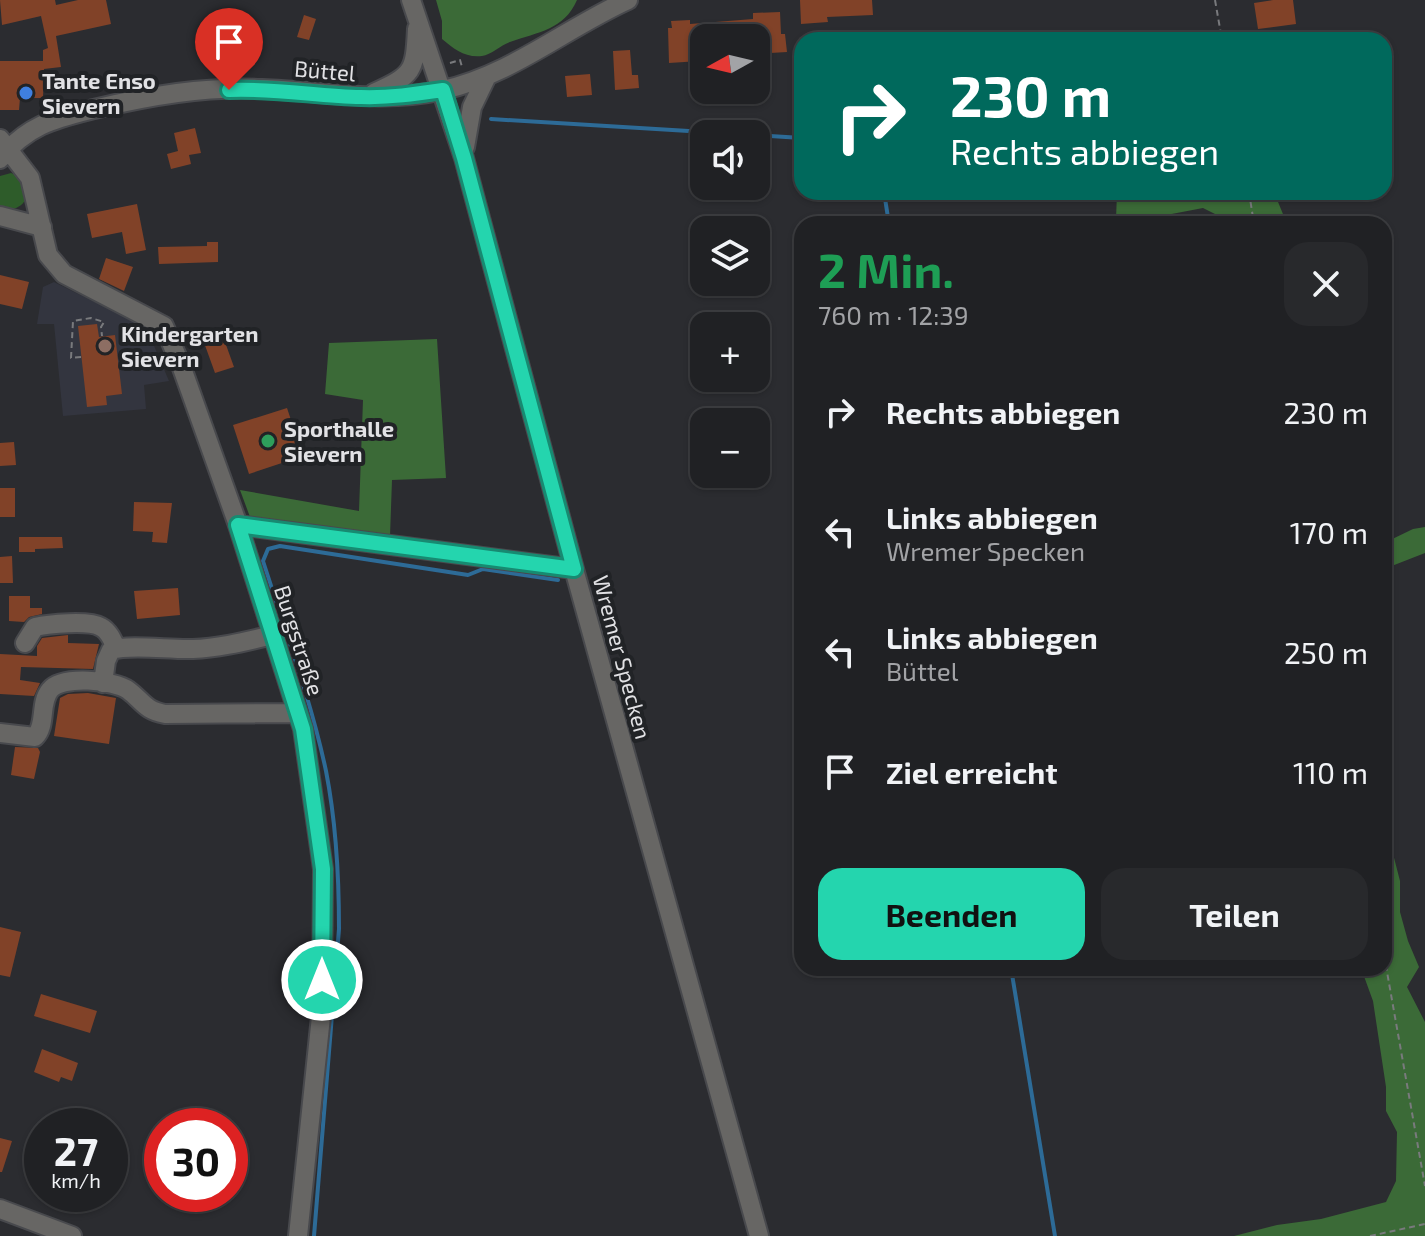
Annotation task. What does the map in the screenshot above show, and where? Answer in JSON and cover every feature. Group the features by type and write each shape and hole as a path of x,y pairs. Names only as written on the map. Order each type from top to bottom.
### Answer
{"street":[{"name":"Wremer Specken","path":"411,0 464,158 759,1236"},
{"name":"Büttel","path":"3,149 45,122 145,97 197,91 261,89 364,97 443,90 487,76 628,0"},
{"path":"364,97 403,79 412,71 416,59 417,18"},
{"path":"464,158 472,107 487,76"},
{"name":"Burgstraße","path":"3,149 30,178 48,255 64,274 164,326 238,525 303,729 323,869 322,1007 298,1236"},
{"path":"0,216 42,227"},
{"path":"238,525 574,569"},
{"path":"25,643 35,627 89,624 100,626 109,634 116,648"},
{"path":"103,683 106,661 111,650 116,648 198,649 273,635"},
{"path":"0,733 35,737 40,731 47,693 55,685 71,680 127,689 152,711 165,714 298,713"},
{"path":"0,1209 72,1236"}],"path":[{"path":"1215,0 1221,32"},
{"path":"81,357 71,358 73,321 91,318 104,322 102,336"},
{"path":"1388,976 1425,1186"},
{"path":"1370,1236 1425,1224"}],"shaded area":[{"name":"Kindergarten Sievern","path":"54,282 146,327 169,381 144,385 146,409 63,416 54,324 37,324 43,287"}],"green space":[{"path":"436,0 577,0 572,10 557,24 485,55 470,56 442,39 442,21"},
{"path":"11,173 22,178 26,199 15,208 0,208 0,176"},
{"path":"1117,200 1277,200 1284,216 1219,216 1203,208 1161,216 1116,216"},
{"path":"437,339 446,478 392,480 390,536 250,517 240,490 359,511 363,400 325,394 329,343"},
{"path":"1425,527 1425,553 1392,566 1392,539"},
{"path":"1392,850 1400,881 1400,912 1419,967 1407,987 1425,1022 1425,1236 1234,1236 1277,1225 1321,1219 1386,1202 1396,1181 1397,1132 1386,1111 1386,1087 1373,1001 1364,976 1392,976"}],"building":[{"path":"0,0 55,0 56,5 78,0 106,0 111,24 56,36 61,67 44,69 43,98 20,98 19,110 0,110 0,61 43,61 43,50 48,48 41,16 2,25"},
{"path":"800,0 872,0 873,15 827,17 828,22 801,24"},
{"path":"1293,0 1296,24 1258,29 1254,3"},
{"path":"780,12 781,34 785,34 787,52 770,53 770,24 690,24 753,19 753,13"},
{"path":"304,15 316,19 309,40 297,37"},
{"path":"690,20 690,62 669,63 668,28 672,28 671,21"},
{"path":"630,50 632,75 638,75 639,88 615,90 613,51"},
{"path":"590,74 592,95 567,97 565,76"},
{"path":"195,128 201,153 189,155 191,164 171,169 167,154 178,151 174,133"},
{"path":"137,204 146,250 126,254 122,232 92,238 87,214"},
{"path":"207,242 218,242 218,262 159,264 158,247 207,246"},
{"path":"106,258 133,267 124,291 99,279"},
{"path":"0,275 29,282 22,309 0,304"},
{"path":"97,324 99,337 115,335 122,394 106,396 107,405 87,407 78,326"},
{"path":"221,331 234,367 215,373 202,337"},
{"name":"Sporthalle Sievern","path":"287,408 303,456 249,474 233,425"},
{"path":"14,442 16,465 0,466 0,443"},
{"path":"0,488 15,488 15,517 0,517"},
{"path":"134,502 172,503 167,543 152,542 153,532 133,531"},
{"path":"19,537 62,537 63,548 19,552"},
{"path":"12,556 13,583 0,583 0,557"},
{"path":"178,588 180,615 137,619 134,591"},
{"path":"9,596 30,596 30,608 42,608 42,614 29,617 24,622 9,621"},
{"path":"68,635 68,643 99,644 93,669 21,667 20,680 40,683 34,696 0,694 0,654 37,656 37,646 42,638"},
{"path":"88,693 116,698 109,744 54,736 60,698 68,694"},
{"path":"15,747 38,748 40,752 34,779 11,775"},
{"path":"0,927 21,932 10,977 0,975"},
{"path":"41,994 97,1011 90,1033 34,1016"},
{"path":"42,1049 78,1063 72,1081 61,1077 59,1082 34,1072"},
{"path":"0,1138 12,1141 2,1172 0,1172"}],"waterway":[{"path":"491,119 690,131"},
{"path":"770,136 794,137"},
{"path":"885,200 888,216"},
{"path":"314,1236 339,929 336,850 320,744 263,561 268,549 280,546 468,575 483,569 558,580"},
{"path":"1012,976 1055,1236"}],"place":[{"name":"Tante Enso Sievern","path":"26,93"},
{"name":"Kindergarten Sievern","path":"105,346"},
{"name":"Sporthalle Sievern","path":"268,441"}],"route":[{"path":"229,90 261,89 364,97 443,90 574,569 238,525 303,729 323,869 322,980"}]}
